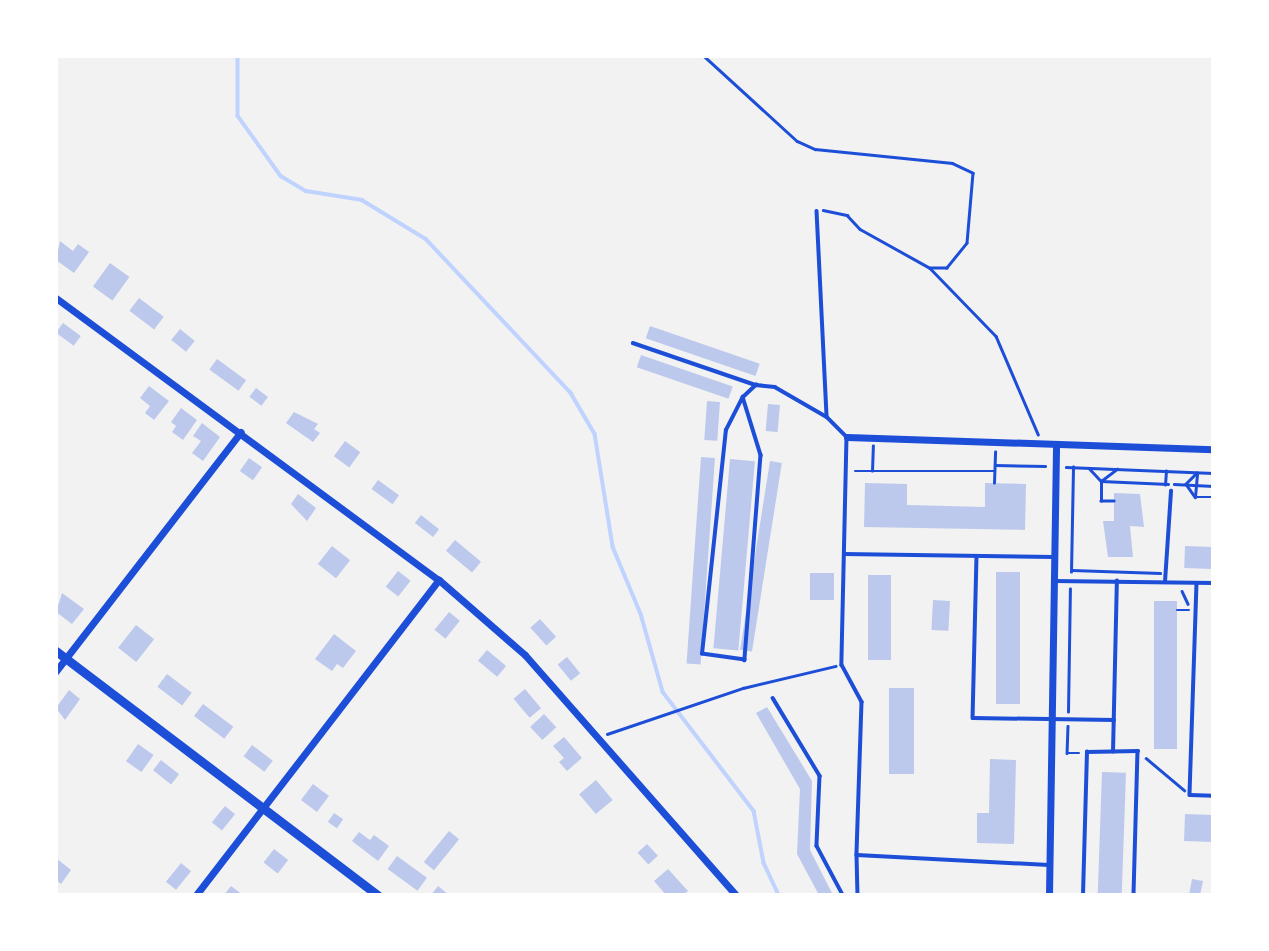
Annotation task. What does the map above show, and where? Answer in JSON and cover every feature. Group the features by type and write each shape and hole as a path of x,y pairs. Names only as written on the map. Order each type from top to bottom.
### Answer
{"street":[{"path":"56,298 439,580 525,655 736,895"},
{"path":"56,671 241,432"},
{"path":"847,437 1213,449"},
{"path":"1049,895 1056,444"},
{"path":"196,895 439,580"},
{"path":"56,651 378,895"}],"lane":[{"path":"817,211 827,417"},
{"path":"633,343 756,385 775,387 800,397 827,417 847,437 842,665 862,702 858,895"},
{"path":"743,397 761,455 745,660 702,654 726,430 743,397 756,385"},
{"path":"1165,582 1171,491"},
{"path":"844,554 1054,557"},
{"path":"977,556 973,718 1114,720"},
{"path":"1054,580 1213,583"},
{"path":"1113,752 1118,581"},
{"path":"1197,583 1193,610 1190,795 1213,796"},
{"path":"773,698 820,776 817,846 843,895"},
{"path":"1083,895 1087,752 1138,751 1134,895"},
{"path":"858,855 1049,865"}],"path":[{"path":"704,56 797,141 815,149 952,163 973,173 967,243 947,268 930,268"},
{"path":"817,211 833,209 847,215 860,229 930,268 996,336 1042,443"},
{"path":"872,471 873,438"},
{"path":"994,483 996,442"},
{"path":"995,465 1213,473"},
{"path":"1073,467 1067,753 1087,752"},
{"path":"1089,468 1101,481 1101,501 1114,501"},
{"path":"1101,481 1117,469"},
{"path":"846,471 995,471"},
{"path":"1186,484 1197,473"},
{"path":"1195,497 1197,473"},
{"path":"1101,481 1213,486"},
{"path":"1186,484 1195,497"},
{"path":"1195,497 1213,498"},
{"path":"1071,570 1160,573"},
{"path":"1177,582 1193,610 1177,610"},
{"path":"616,731 743,688 842,665"},
{"path":"1138,751 1190,795"}],"building":[{"path":"60,241 73,251 78,244 89,252 74,273 56,260"},
{"path":"110,263 129,277 112,301 93,286"},
{"path":"139,298 164,317 154,329 129,311"},
{"path":"63,323 81,336 74,346 56,333"},
{"path":"650,326 760,364 755,376 646,338"},
{"path":"180,329 195,341 186,352 171,340"},
{"path":"641,355 733,387 728,399 637,367"},
{"path":"217,359 246,380 238,391 209,370"},
{"path":"149,386 169,401 154,420 145,413 150,406 140,398"},
{"path":"256,388 268,397 261,406 249,397"},
{"path":"707,401 720,402 717,441 704,440"},
{"path":"768,404 780,405 778,432 766,431"},
{"path":"181,408 197,420 183,440 172,432 176,426 171,422"},
{"path":"294,412 318,424 314,429 320,433 313,442 286,423"},
{"path":"202,423 220,437 203,461 192,453 201,441 193,436"},
{"path":"345,441 360,452 349,468 334,456"},
{"path":"701,457 715,458 701,664 687,663"},
{"path":"249,458 262,467 253,480 240,471"},
{"path":"730,459 755,461 738,650 713,648"},
{"path":"770,461 782,463 752,652 740,650"},
{"path":"378,480 399,495 393,504 372,489"},
{"path":"865,483 907,484 907,505 985,507 985,483 1026,484 1025,530 864,527"},
{"path":"1114,493 1140,494 1144,527 1130,526 1133,557 1108,557 1103,521 1114,521"},
{"path":"298,494 316,508 307,521 291,504"},
{"path":"421,515 439,529 433,537 415,523"},
{"path":"455,540 481,562 472,573 446,551"},
{"path":"332,546 350,560 336,578 318,564"},
{"path":"1185,546 1213,547 1212,569 1184,568"},
{"path":"398,571 411,581 398,597 386,587"},
{"path":"996,572 1020,572 1020,704 996,704"},
{"path":"810,573 834,573 834,600 810,600"},
{"path":"868,575 891,575 891,660 868,660"},
{"path":"62,593 84,609 72,624 56,612"},
{"path":"933,600 950,601 948,631 931,630"},
{"path":"1154,601 1177,601 1177,749 1154,749"},
{"path":"449,612 460,621 445,639 435,630"},
{"path":"540,619 556,637 546,646 530,628"},
{"path":"136,625 154,639 136,662 118,648"},
{"path":"334,634 356,651 343,668 337,664 332,671 315,659"},
{"path":"487,650 506,666 497,677 478,661"},
{"path":"567,657 580,673 571,681 558,665"},
{"path":"167,674 192,693 182,705 157,687"},
{"path":"889,688 914,688 914,774 889,774"},
{"path":"525,689 541,708 530,718 514,699"},
{"path":"69,690 80,699 65,720 56,708"},
{"path":"203,704 233,727 224,739 194,716"},
{"path":"767,707 812,781 810,850 833,895 819,895 797,854 800,789 756,713"},
{"path":"544,714 556,727 542,740 530,727"},
{"path":"564,737 582,758 567,771 559,762 564,758 553,746"},
{"path":"138,744 154,755 142,772 126,761"},
{"path":"252,745 273,761 264,772 244,756"},
{"path":"990,759 1016,760 1014,844 977,843 977,813 989,813"},
{"path":"161,760 179,774 171,784 153,770"},
{"path":"1102,772 1126,773 1122,895 1098,895"},
{"path":"596,780 613,800 596,814 579,794"},
{"path":"313,784 329,796 317,812 301,800"},
{"path":"225,806 235,814 222,831 212,822"},
{"path":"334,813 343,819 337,828 328,822"},
{"path":"1185,814 1213,815 1212,842 1184,841"},
{"path":"449,831 459,839 434,870 424,862"},
{"path":"359,832 370,840 374,835 389,846 378,861 352,841"},
{"path":"647,844 658,856 648,865 637,853"},
{"path":"274,849 288,860 278,873 264,862"},
{"path":"397,856 427,878 418,891 388,869"},
{"path":"56,858 71,870 61,884 56,880"},
{"path":"181,863 191,871 176,890 166,882"},
{"path":"668,869 688,891 683,895 666,895 654,881"},
{"path":"1192,879 1203,881 1200,895 1189,895"},
{"path":"231,886 243,895 224,895"},
{"path":"438,886 449,895 431,895"}],"waterway":[{"path":"238,56 238,116 281,176 306,191 362,200 426,239 571,393 595,434 613,547 641,614 663,692 754,811 764,863 779,895"}]}
